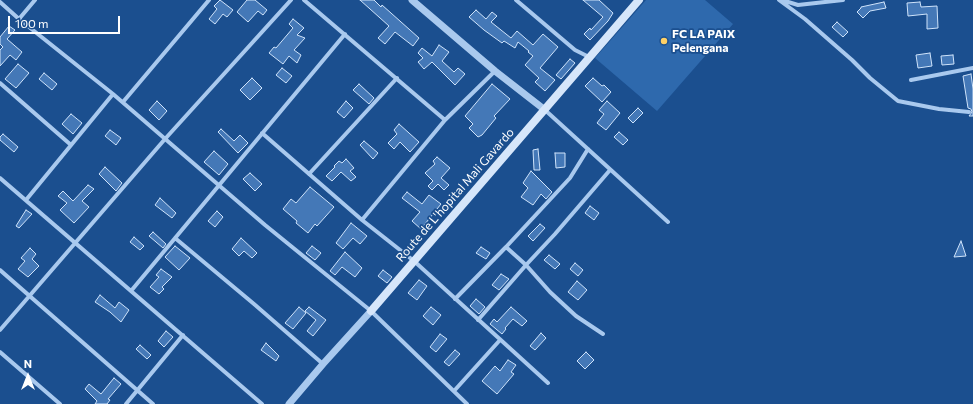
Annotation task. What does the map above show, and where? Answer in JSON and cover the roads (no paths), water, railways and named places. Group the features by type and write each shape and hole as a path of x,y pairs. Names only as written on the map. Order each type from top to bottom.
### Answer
{"main road":[{"name":"Route de L'hopital Mali Gavardo","path":"371,311 639,0"}],"street":[{"path":"19,19 36,0"},
{"path":"123,102 209,0"},
{"path":"0,330 165,139 291,0"},
{"path":"304,0 445,120"},
{"path":"412,0 495,71 544,110 668,222"},
{"path":"516,0 575,50 590,57"},
{"path":"780,0 798,5 843,0"},
{"path":"780,0 805,19 852,60 870,78 898,101 939,109 969,112"},
{"path":"0,2 19,19 123,102 265,225 371,311 467,404"},
{"path":"131,291 345,34"},
{"path":"912,80 973,68"},
{"path":"362,220 445,120 495,71"},
{"path":"309,174 396,78"},
{"path":"0,83 71,145"},
{"path":"26,200 113,94"},
{"path":"262,134 362,220 414,262 548,383"},
{"path":"455,299 570,178 588,149"},
{"path":"478,320 610,170"},
{"path":"0,178 262,404"},
{"path":"175,238 323,364"},
{"path":"506,247 526,265 550,292 576,316 603,334"},
{"path":"0,270 153,404"},
{"name":"Route de L'hopital Mali Gavardo","path":"289,404 371,311"},
{"path":"126,404 183,335"},
{"path":"454,391 500,340"},
{"path":"0,352 60,404"}],"place":[{"name":"FC LA PAIX Pelengana","path":"664,41"}]}
